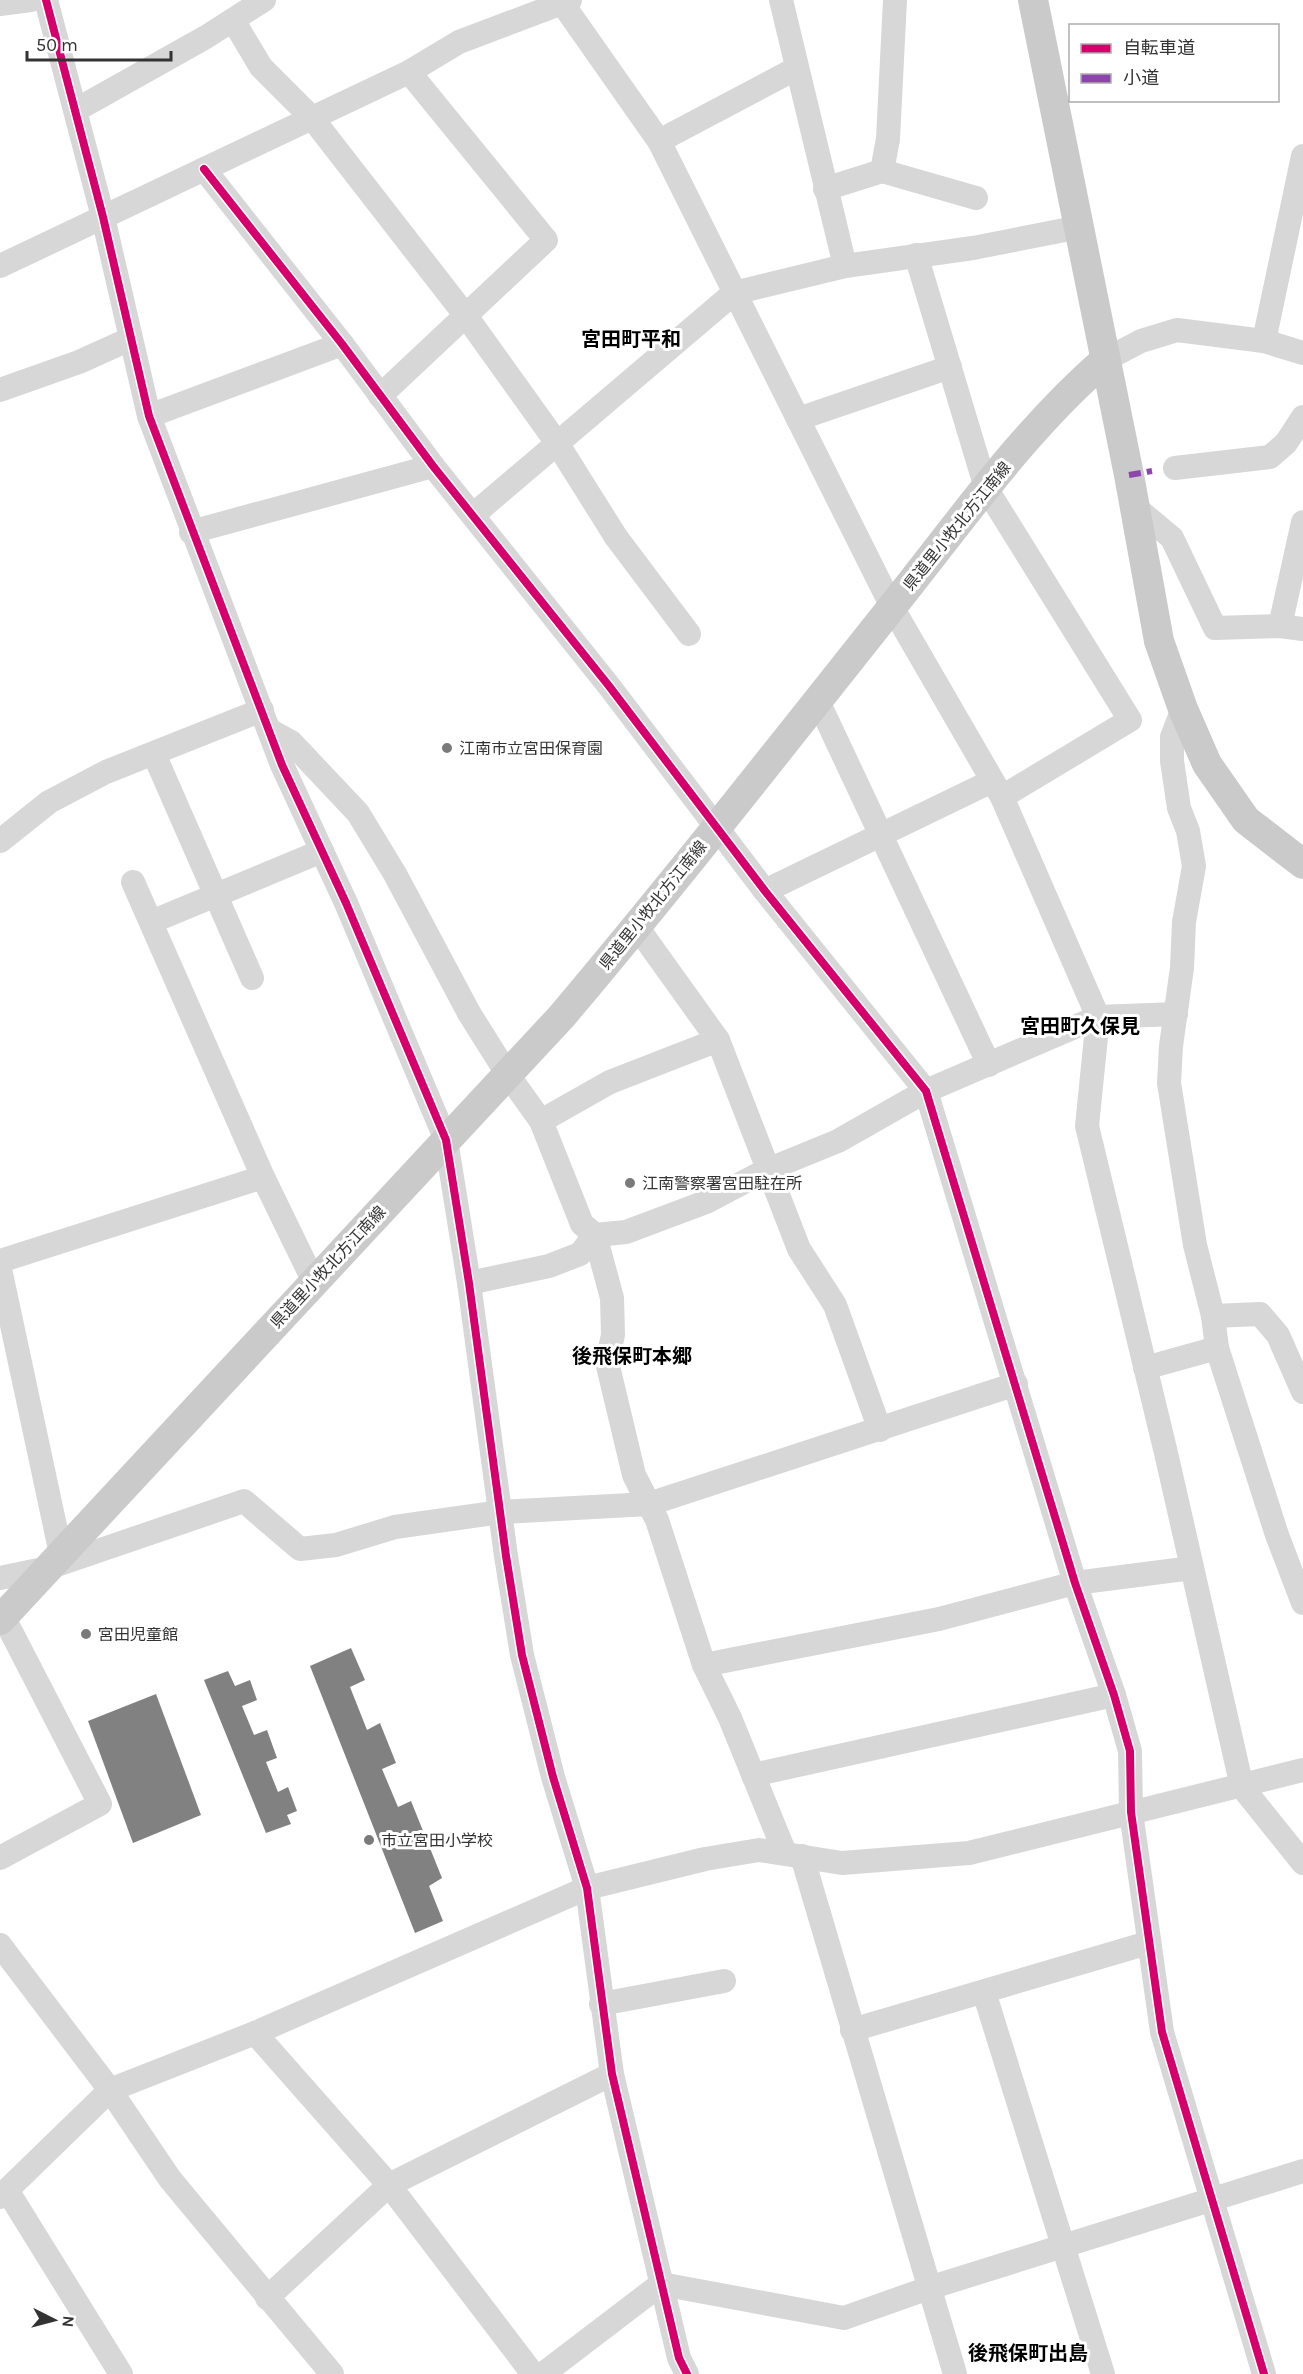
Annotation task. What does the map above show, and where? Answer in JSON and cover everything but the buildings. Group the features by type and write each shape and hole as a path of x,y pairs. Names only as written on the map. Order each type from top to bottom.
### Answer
{"main road":[{"path":"1033,0 1080,227 1159,641 1183,709 1207,764 1246,820 1303,864"},
{"name":"県道里小牧北方江南線","path":"2,1618 508,1075 637,927 986,488 1068,392 1105,360"}],"street":[{"path":"0,4 31,0"},
{"path":"46,0 103,217 149,416 191,532 265,720 446,1140 469,1283 522,1655 554,1777 587,1887 612,2074 679,2358 687,2374"},
{"path":"76,110 264,0"},
{"path":"781,0 845,266"},
{"path":"882,171 888,139 895,0"},
{"path":"0,266 409,72 459,42 564,1 659,141 892,607 997,789 1098,1017 1087,1126 1242,1787 1303,1863"},
{"path":"233,20 261,67 312,118 466,316 557,443 616,537 689,634"},
{"path":"659,141 797,68"},
{"path":"380,396 546,240 409,72"},
{"path":"1264,341 1303,156"},
{"path":"204,169 342,344 433,466 609,686 765,891 926,1091 1075,1582 1114,1695 1130,1751 1131,1812 1162,2032 1264,2374"},
{"path":"825,189 882,171 976,198"},
{"path":"473,515 734,293 845,266 973,248 1080,227"},
{"path":"765,891 881,834 997,789 1130,720 986,488 916,255"},
{"path":"1105,360 1140,341 1176,330 1264,341 1303,353"},
{"path":"0,390 79,362 130,339"},
{"path":"149,416 342,344"},
{"path":"798,419 950,367"},
{"path":"1174,468 1270,457 1286,443 1302,419"},
{"path":"191,532 433,466"},
{"path":"1135,507 1172,538 1215,628 1291,628 1303,522"},
{"path":"817,699 989,1065"},
{"path":"1183,709 1172,737 1172,761 1179,808 1188,831 1194,866 1184,922 1169,1083 1195,1245 1213,1316 1217,1348 1277,1535 1303,1603"},
{"path":"0,841 49,802 106,772 154,754 265,720"},
{"path":"265,720 291,742 358,813 395,874 469,1013 508,1075 541,1120 582,1224 595,1235 612,1298 613,1335 607,1362 634,1475 657,1520 704,1665 753,1775 793,1854 852,2030 955,2374"},
{"path":"154,754 252,978"},
{"path":"151,922 322,851"},
{"path":"133,882 263,1177 314,1282"},
{"path":"637,927 718,1040 799,1249 835,1305 880,1430"},
{"path":"469,1283 560,1262 580,1254 595,1235 626,1232 696,1206 767,1170 838,1141 926,1091 1098,1017 1176,1014"},
{"path":"541,1120 610,1082 718,1040"},
{"path":"0,1261 263,1177"},
{"path":"0,1269 54,1561"},
{"path":"1213,1316 1260,1314 1278,1335 1291,1358 1303,1392"},
{"path":"1145,1368 1217,1348"},
{"path":"0,1578 244,1501 300,1549 336,1545 395,1527 501,1512 649,1504 1016,1384"},
{"path":"704,1665 939,1619 1075,1582 1192,1568"},
{"path":"0,1858 100,1804 2,1618"},
{"path":"753,1775 1114,1695"},
{"path":"121,2374 3,2194 110,2090 255,2033 587,1887 705,1859 759,1850 842,1863 969,1853 1303,1770"},
{"path":"852,2030 1148,1943"},
{"path":"0,1945 110,2090 170,2179 332,2374"},
{"path":"601,2004 723,1981"},
{"path":"984,1992 1103,2374"},
{"path":"255,2033 389,2185 533,2374"},
{"path":"267,2298 389,2185 612,2074"},
{"path":"543,2374 661,2284 844,2318 929,2288 1303,2171"}],"marked path":[{"path":"1129,475 1152,471"}],"cycle path":[{"path":"46,0 103,217 149,416 282,765 346,903 446,1140 469,1283 506,1556 522,1655 553,1777 587,1888 612,2074 679,2358 687,2374"},
{"path":"204,169 342,344 433,466 609,686 765,891 926,1091 1075,1583 1114,1695 1130,1751 1131,1812 1162,2032 1264,2374"}],"place":[{"name":"江南市立宮田保育園","path":"447,748"},
{"name":"江南警察署宮田駐在所","path":"630,1183"},
{"name":"宮田児童館","path":"86,1634"},
{"name":"市立宮田小学校","path":"369,1840"}],"district":[{"name":"宮田町平和","path":"631,339"},
{"name":"宮田町久保見","path":"1080,1026"},
{"name":"後飛保町本郷","path":"632,1356"},
{"name":"後飛保町出島","path":"1028,2353"}]}
